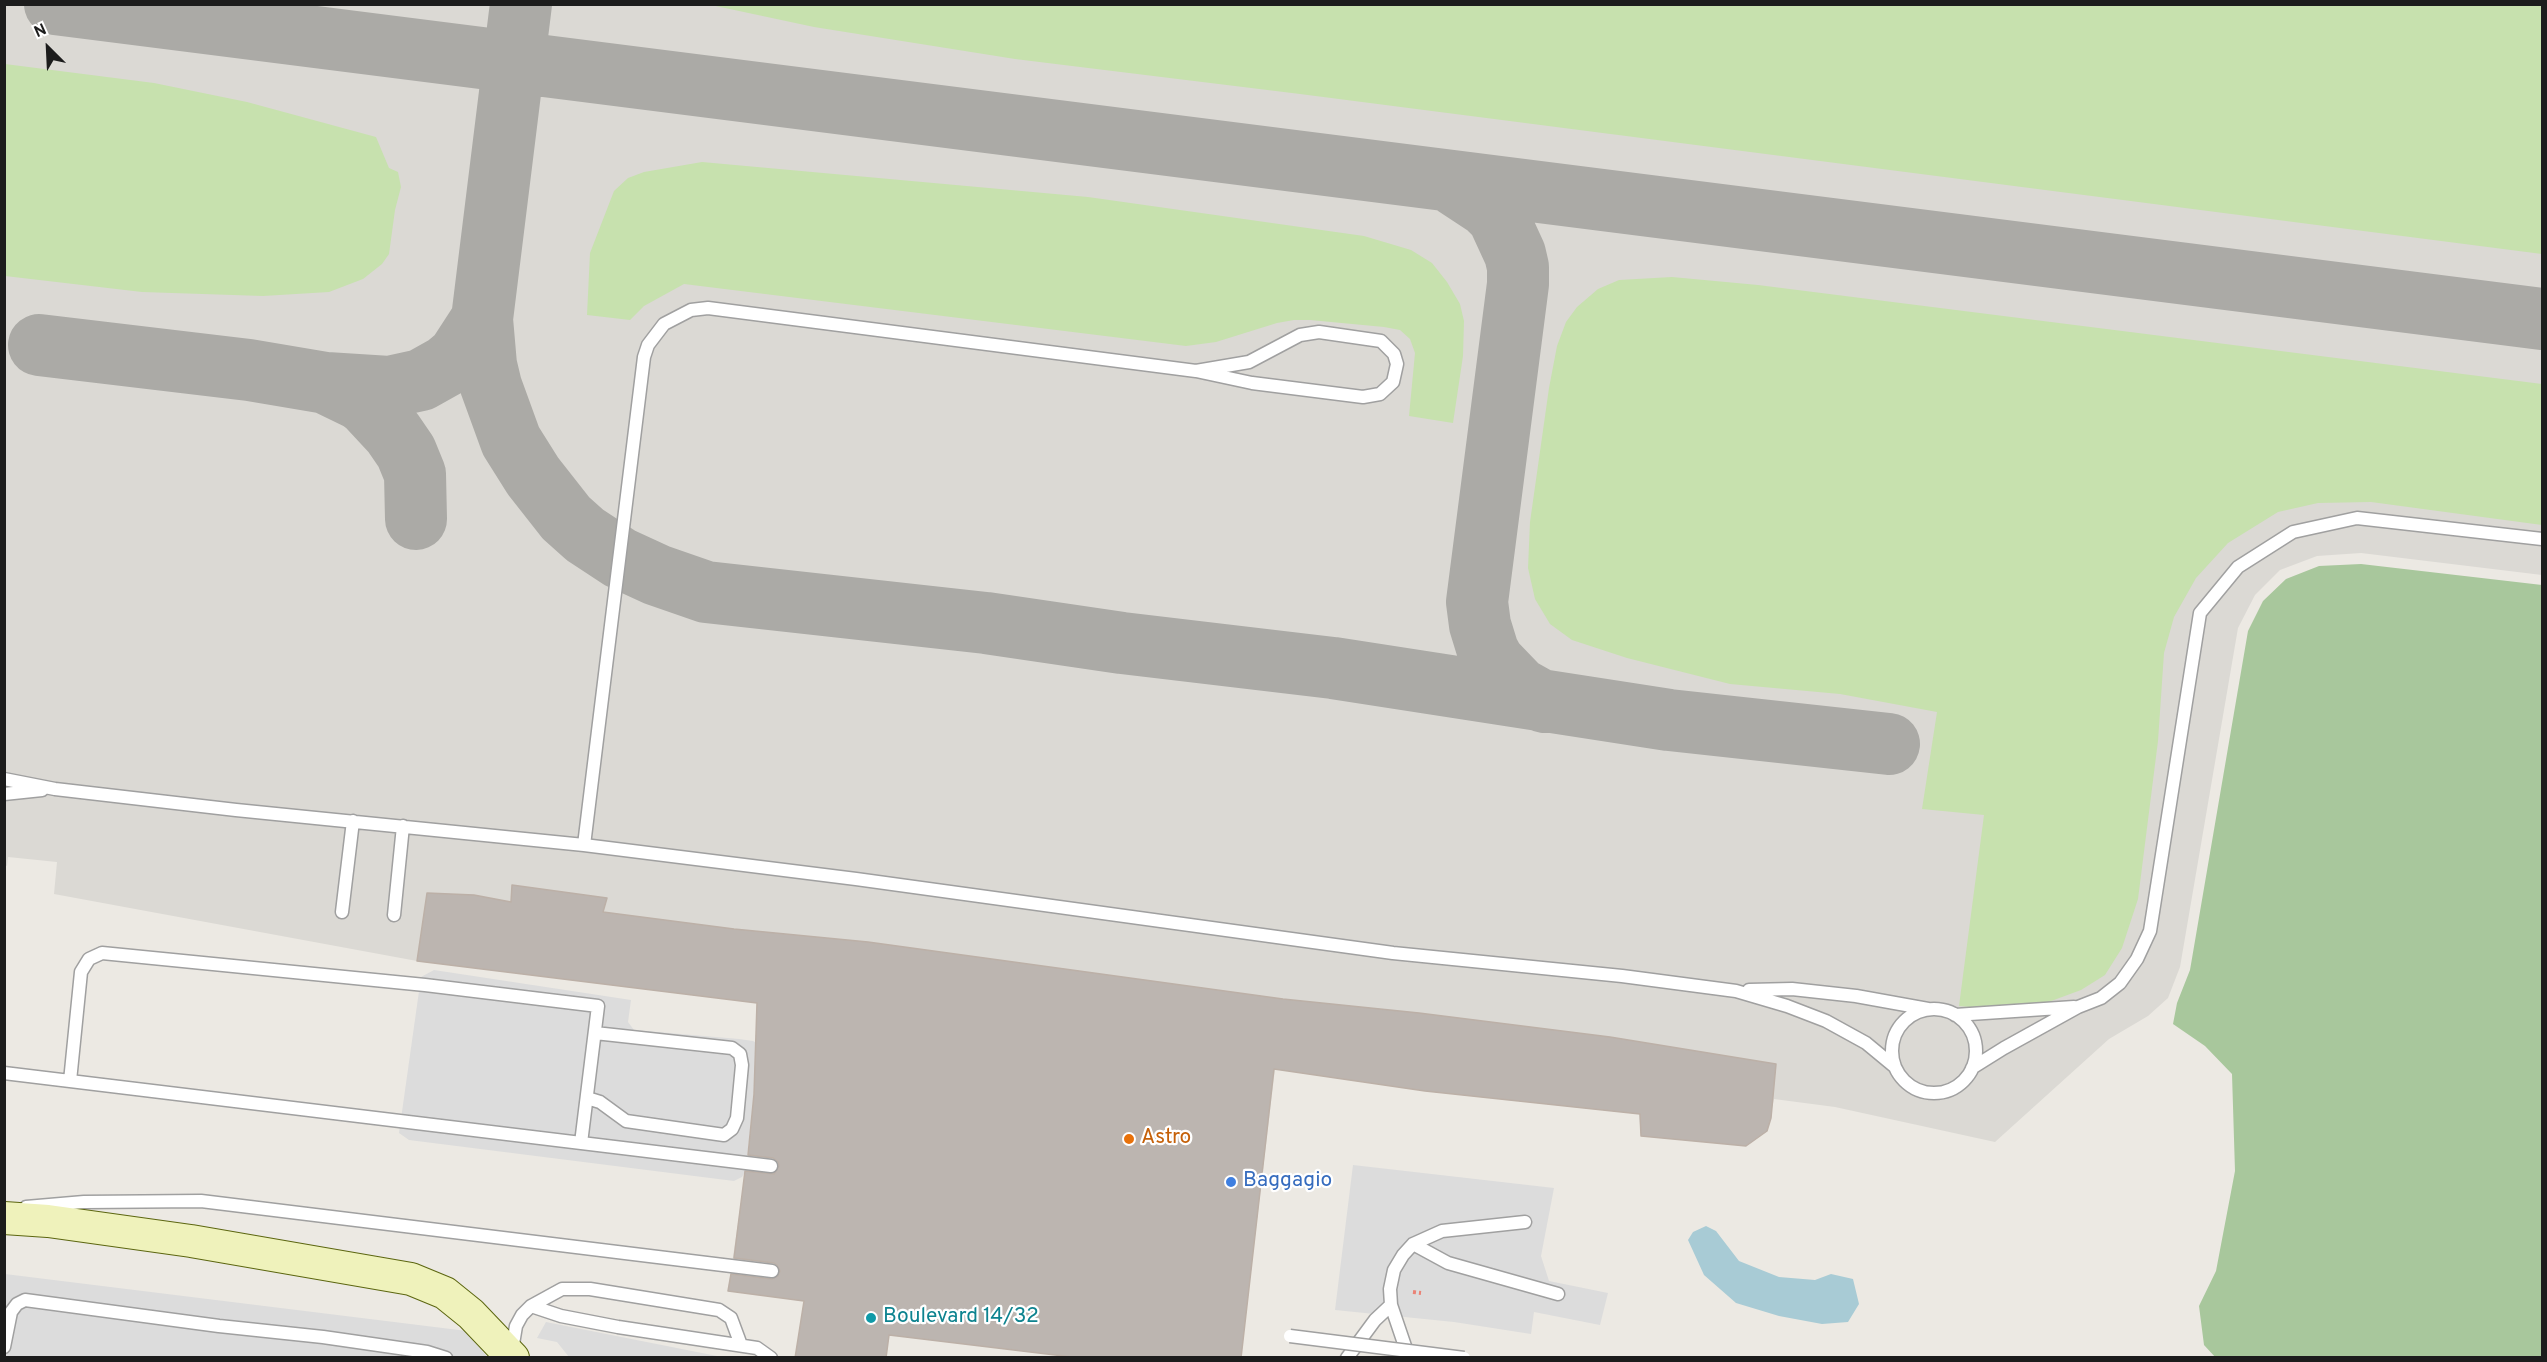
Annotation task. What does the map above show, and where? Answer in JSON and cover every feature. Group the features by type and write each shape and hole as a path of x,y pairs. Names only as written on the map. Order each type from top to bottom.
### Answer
{"main road":[{"path":"4,1216 191,1240 411,1279 445,1293 471,1314 512,1356"}],"lane":[{"path":"584,845 644,357 652,339 664,324 691,310 708,308 1196,370 1252,383 1372,397 1388,389 1393,382 1397,364 1394,354 1381,341 1320,332 1300,335 1249,362 1196,370"},
{"path":"1972,1068 2078,1006 2101,998 2120,983 2137,959 2150,931 2200,613 2238,567 2293,532 2357,518 2542,539"},
{"path":"4,779 55,789 584,845 879,882 1393,952 1622,976 1736,991 1787,1006 1826,1021 1866,1043 1895,1067 1901,1078 1911,1086 1934,1093 1956,1087 1966,1079 1976,1057 1973,1038 1964,1022 1944,1011 1856,996 1792,989 1736,991"},
{"path":"4,794 55,789"},
{"path":"342,912 353,821"},
{"path":"394,915 402,826"},
{"path":"70,1081 81,972 89,959 102,952 425,985 598,1006 581,1143"},
{"path":"1954,1015 2078,1006"},
{"path":"1895,1067 1893,1045 1896,1034 1911,1017 1932,1010"},
{"path":"587,1098 600,1102 626,1121 724,1135 732,1129 737,1118 742,1065 740,1054 732,1048 595,1033"},
{"path":"4,1073 771,1166"},
{"path":"4,1216 32,1205 74,1202 201,1201 772,1271"},
{"path":"1409,1358 1391,1305 1390,1289 1394,1270 1413,1244 1442,1231 1525,1222"},
{"path":"1413,1244 1448,1263 1558,1294"},
{"path":"512,1356 516,1326 522,1315 531,1306 562,1289 576,1289 718,1310 730,1318 741,1345"},
{"path":"4,1347 11,1312 16,1304 25,1300 219,1326 323,1337 427,1352 446,1358"},
{"path":"1347,1358 1376,1320 1391,1305"},
{"path":"531,1306 561,1316 757,1348 771,1358"},
{"path":"1290,1336 1464,1358"}],"path":[{"path":"1413,1292 1421,1293"}],"shaded area":[{"path":"5,5 2542,5 2542,575 2361,553 2317,556 2280,570 2255,595 2238,628 2180,967 2168,998 2148,1016 2109,1039 1995,1142 1835,1107 1774,1099 1767,1131 1746,1146 1641,1136 1639,1114 1425,1091 1275,1069 1241,1355 728,1291 749,1147 754,1094 757,1003 417,961 54,894 57,862 8,857 7,866 5,865"},
{"path":"434,970 631,1000 628,1022 634,1030 739,1039 759,1044 746,1170 742,1177 734,1181 409,1140 399,1133 421,977"},
{"path":"1353,1165 1554,1188 1541,1256 1549,1281 1608,1293 1600,1325 1534,1312 1531,1334 1454,1322 1335,1310"},
{"path":"5,1274 467,1331 487,1357 5,1358"},
{"path":"546,1322 722,1357 569,1357 557,1342 537,1338"}],"green space":[{"path":"711,5 2542,5 2542,254 1015,59 814,27"},
{"path":"5,64 154,83 247,102 376,137 389,168 398,172 401,187 395,210 389,254 382,264 363,279 329,292 263,296 142,292 5,276"},
{"path":"702,162 1088,197 1364,236 1411,250 1432,263 1460,304 1464,321 1463,356 1453,423 1409,416 1415,353 1410,339 1400,330 1384,327 1294,320 1216,342 1186,346 684,284 644,306 630,320 587,315 590,253 614,191 628,178 644,172"},
{"path":"1672,277 1758,285 2542,384 2542,525 2371,502 2318,503 2278,512 2228,543 2196,578 2174,617 2164,653 2158,741 2138,899 2122,948 2105,975 2081,990 2035,1007 1990,1009 1959,1006 1984,815 1922,809 1937,712 1840,694 1730,684 1627,658 1572,640 1550,624 1535,599 1528,568 1530,522 1549,388 1557,346 1566,322 1577,307 1598,289 1619,280"},
{"path":"2361,564 2542,585 2542,1357 2216,1358 2204,1345 2199,1306 2216,1271 2235,1171 2232,1074 2205,1046 2173,1024 2177,1003 2190,970 2248,631 2263,601 2286,579 2319,566"}],"water":[{"path":"1706,1226 1716,1231 1739,1261 1779,1277 1815,1280 1831,1274 1853,1279 1859,1304 1848,1322 1822,1324 1779,1316 1736,1303 1704,1275 1688,1240 1693,1232"}],"building":[{"path":"512,885 607,898 603,912 734,929 868,942 1283,999 1610,1037 1776,1064 1771,1118 1767,1131 1746,1146 1641,1136 1640,1114 1425,1091 1274,1069 1241,1358 1080,1358 889,1335 886,1358 795,1358 804,1301 728,1291 731,1274 772,1279 778,1276 780,1271 774,1263 734,1258 745,1171 774,1174 779,1166 773,1158 748,1155 754,1094 757,1003 417,961 427,893 474,895 511,902"}],"taxiway":[{"path":"55,4 2542,319"},
{"path":"521,4 482,319 486,365 491,386 511,441 533,476 566,518 585,535 620,558 657,575 706,592 986,623 1122,643 1333,668 1669,720 1889,744"},
{"path":"1449,181 1487,206 1498,217 1515,254 1518,267 1518,284 1477,602 1480,625 1494,662 1519,688 1544,702"},
{"path":"39,345 249,370 326,383 389,387 421,380 446,366 458,356 482,319"},
{"path":"326,383 367,405 393,433 406,452 415,474 416,519"}],"place":[{"name":"Astro","path":"1129,1139"},
{"name":"Baggagio","path":"1231,1182"},
{"name":"Boulevard 14/32","path":"871,1318"}]}
